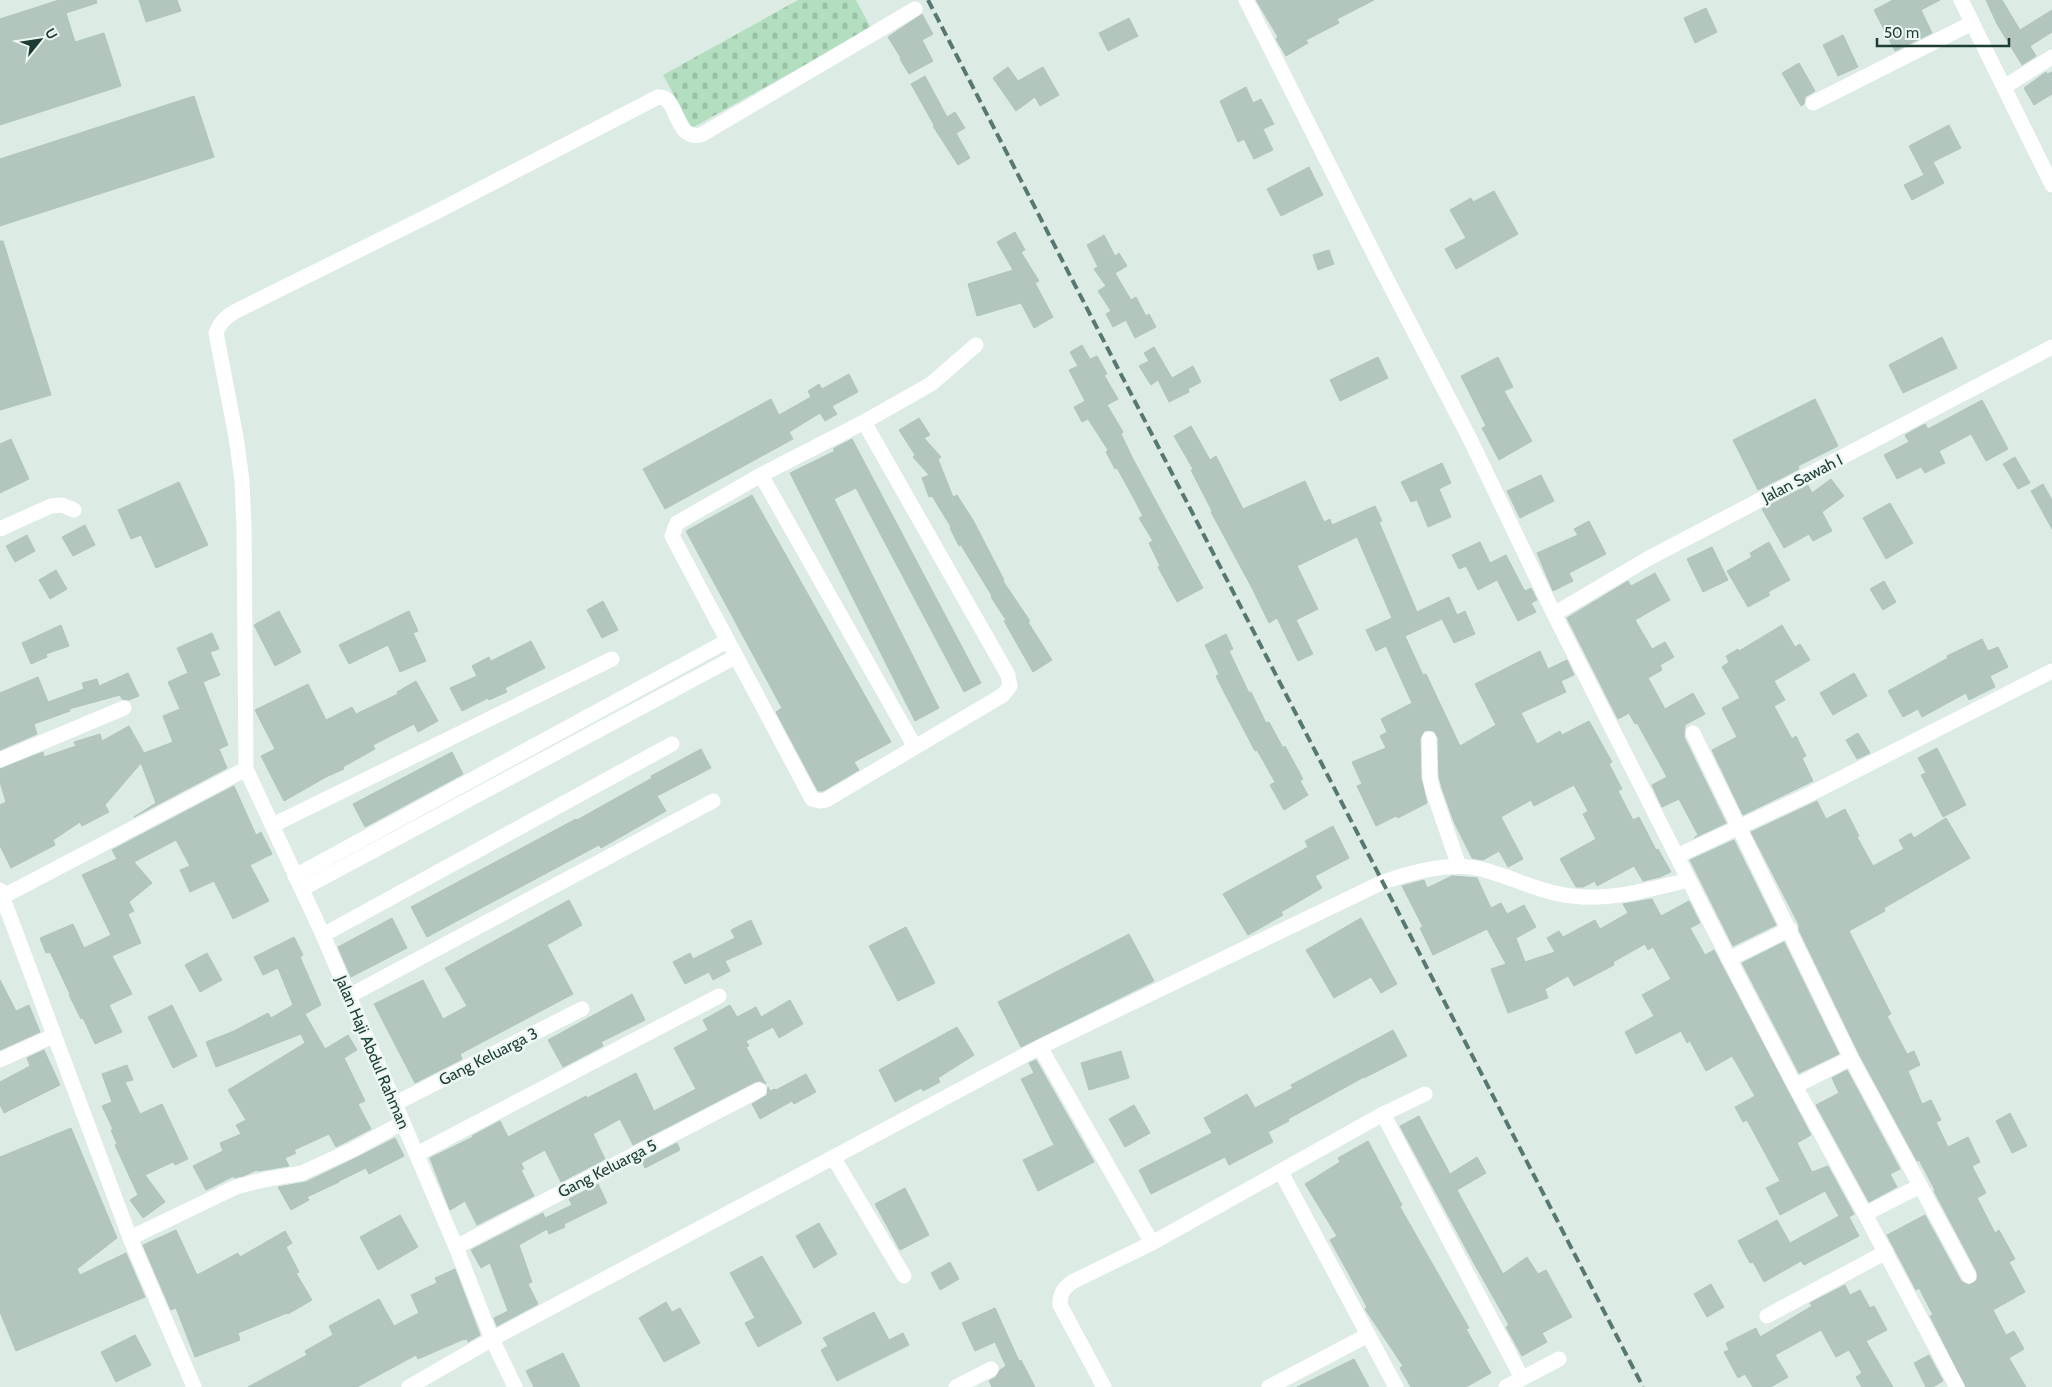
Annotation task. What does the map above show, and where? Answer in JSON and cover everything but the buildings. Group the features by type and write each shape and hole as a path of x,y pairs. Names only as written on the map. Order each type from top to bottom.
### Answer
{"street":[{"path":"1246,0 1381,268 1470,439 1554,614 1729,959 1957,1387"},
{"path":"1961,0 2052,185"},
{"path":"194,1387 130,1238 1,895 246,769 242,481 236,437 216,340 218,325 224,318 438,211 658,97 663,97 669,101 680,124 689,134 693,136 701,135 915,9"},
{"path":"1813,103 1972,23"},
{"path":"2004,87 2052,57"},
{"path":"864,422 1008,675 1010,686 1003,695 826,800 820,801 812,799 672,536 677,524 761,475 864,422 931,384 976,346"},
{"name":"Jalan Sawah I","path":"1554,614 1649,558 2052,347"},
{"path":"761,475 915,747"},
{"path":"0,529 51,506 62,506 74,510"},
{"path":"298,882 727,641"},
{"path":"298,882 735,657"},
{"path":"272,825 612,659"},
{"path":"1677,856 1816,791 2052,671"},
{"path":"0,760 124,708"},
{"path":"1693,733 1852,1058 1969,1276"},
{"path":"1429,738 1432,785 1459,866"},
{"path":"323,935 672,744"},
{"name":"Jalan Haji Abdul Rahman","path":"246,769 323,935 456,1247 492,1339 515,1387"},
{"path":"349,996 713,802"},
{"path":"409,1387 492,1339 1040,1048 1383,882 1410,872 1459,866 1486,870 1554,893 1573,896 1618,896 1689,880"},
{"path":"1729,959 1790,929"},
{"path":"417,1154 720,996"},
{"name":"Gang Keluarga 3","path":"394,1104 582,1009"},
{"path":"0,1060 53,1036"},
{"path":"1040,1048 1152,1243"},
{"path":"1795,1086 1852,1058"},
{"name":"Gang Keluarga 5","path":"456,1247 759,1090"},
{"path":"1104,1387 1060,1305 1061,1292 1072,1282 1152,1243 1383,1114 1425,1094"},
{"path":"1383,1114 1522,1378"},
{"path":"130,1238 236,1187 302,1173 354,1149 402,1123"},
{"path":"833,1157 904,1276"},
{"path":"1282,1172 1396,1387"},
{"path":"1866,1214 1920,1186"},
{"path":"1767,1316 1886,1252"},
{"path":"1269,1387 1368,1336"},
{"path":"1506,1387 1559,1359"},
{"path":"956,1387 991,1369"}],"green space":[{"path":"798,0 856,0 871,28 692,128 663,75"}],"railway":[{"path":"928,0 1643,1387"}]}
